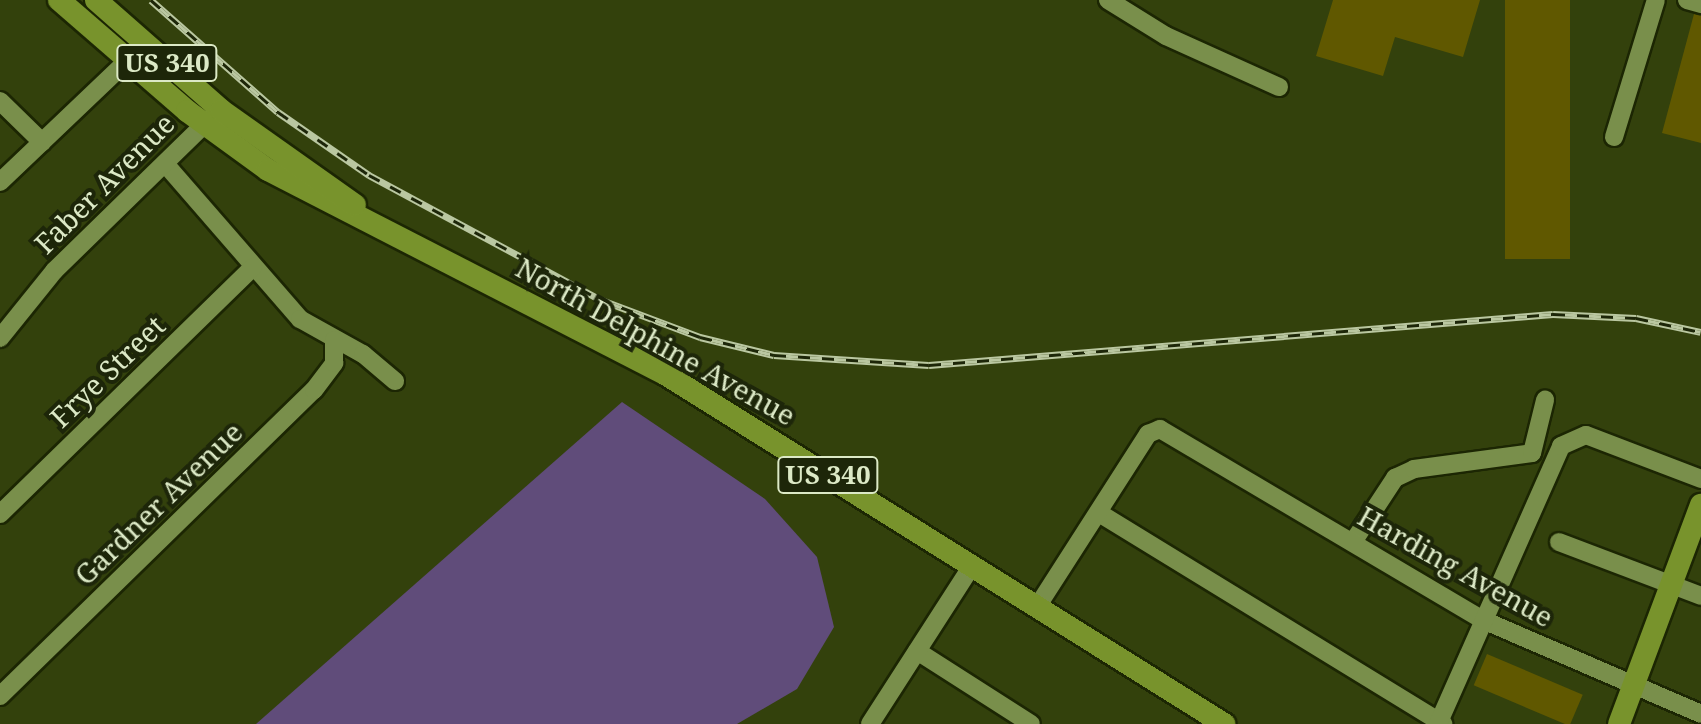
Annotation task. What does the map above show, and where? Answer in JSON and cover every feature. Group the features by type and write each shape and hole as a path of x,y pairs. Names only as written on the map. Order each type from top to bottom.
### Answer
{"main road":[{"name":"North Delphine Avenue","path":"59,0 127,61 212,117 311,196 420,247 665,374 1224,724"},
{"name":"North Delphine Avenue","path":"96,0 212,117"},
{"path":"1619,724 1668,583 1701,505"}],"street":[{"path":"1108,0 1166,36 1279,87"},
{"path":"1614,137 1656,0"},
{"path":"1687,0 1701,4"},
{"path":"0,182 127,61"},
{"path":"0,101 42,142"},
{"name":"Faber Avenue","path":"0,338 54,271 167,166 212,117"},
{"path":"167,166 300,319 395,381"},
{"name":"Frye Street","path":"0,514 253,267"},
{"name":"Gardner Avenue","path":"0,696 314,390 334,363 334,340"},
{"path":"1353,542 1395,478 1414,469 1532,453 1545,400"},
{"name":"Harding Avenue","path":"1099,513 1154,430 1167,430 1483,620 1701,714"},
{"path":"1037,607 1099,513 1440,723 1483,620 1568,440 1586,435 1617,444 1701,479"},
{"path":"1559,542 1701,596"},
{"path":"870,724 972,566"},
{"path":"917,651 1031,724"}],"shaded area":[{"path":"622,402 765,499 817,557 834,627 797,689 737,724 256,724"}],"building":[{"path":"1333,0 1480,0 1463,57 1395,37 1383,76 1316,56"},
{"path":"1505,0 1570,0 1570,259 1505,259"},
{"path":"1694,14 1701,16 1701,143 1662,133"},
{"path":"1487,654 1583,695 1570,724 1565,724 1474,685"}],"railway":[{"path":"151,0 278,112 369,175 599,299 700,337 774,355 929,365 1553,314 1636,318 1701,332"}]}
